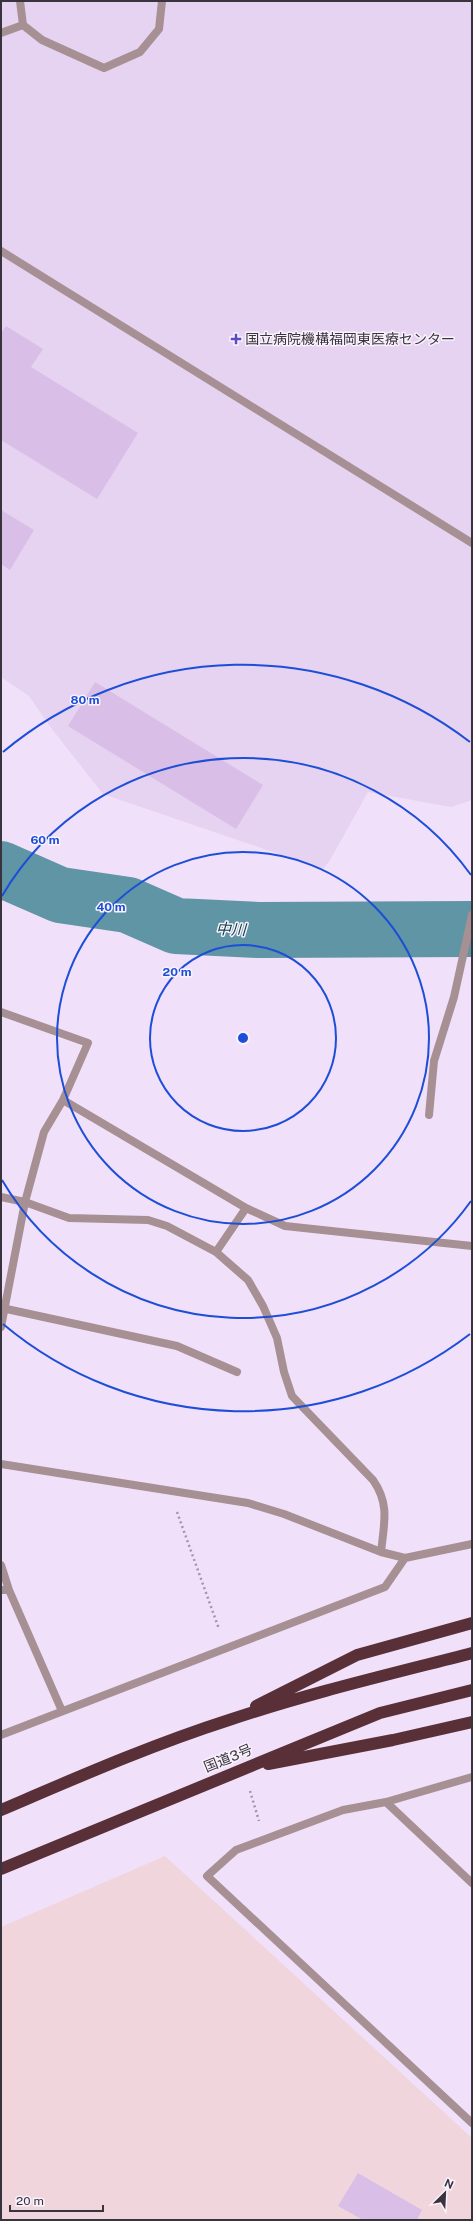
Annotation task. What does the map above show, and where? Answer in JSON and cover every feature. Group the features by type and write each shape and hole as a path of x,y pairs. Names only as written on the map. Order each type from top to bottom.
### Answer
{"highway":[{"path":"230,1719 357,1655 472,1623"},
{"path":"1,1810 137,1752 230,1719 370,1679 472,1653"},
{"name":"国道3号","path":"1,1868 380,1713 472,1690"},
{"path":"243,1768 393,1740 472,1722"}],"street":[{"path":"20,1 23,24 42,40 104,68 140,52 159,29 162,1"},
{"path":"2,33 23,24"},
{"path":"1,251 472,543"},
{"path":"429,1115 434,1061 454,997 472,915"},
{"path":"1,1012 88,1043 63,1100 44,1132 25,1202 3,1308 1,1327"},
{"path":"63,1100 246,1208 285,1226 472,1246"},
{"path":"1,1196 25,1202 70,1218 148,1220 167,1226 216,1252 248,1280 263,1306 277,1338 284,1372 292,1396 373,1480 380,1490 386,1506 382,1552"},
{"path":"216,1252 246,1208"},
{"path":"3,1308 176,1346 237,1372"},
{"path":"1,1464 248,1503 284,1514 382,1552 405,1558 472,1544"},
{"path":"1,1735 385,1587 405,1558"},
{"path":"1,1565 5,1590 62,1711"},
{"path":"472,1777 386,1802 343,1810 264,1839 236,1850 207,1876 472,2123"},
{"path":"386,1802 472,1883"}],"path":[{"path":"169,1491 226,1647"},
{"path":"243,1768 264,1839"}],"shaded area":[{"name":"国立病院機構福岡東医療センター","path":"1,1 472,1 472,800 451,807 368,792 330,860 323,869 103,794 52,729 29,696 1,677"},
{"path":"165,1856 472,2138 472,2220 1,2220 1,1927"}],"building":[{"path":"6,326 43,349 31,367 138,433 97,499 1,440 1,333"},
{"path":"1,510 34,530 10,570 1,564"},
{"path":"95,682 263,785 236,829 68,726"},
{"path":"358,2173 422,2210 417,2220 363,2220 338,2206"}],"waterway":[{"name":"中川","path":"1,869 60,895 128,905 176,926 259,930 472,929"}],"place":[{"name":"国立病院機構福岡東医療センター","path":"236,339"}]}
